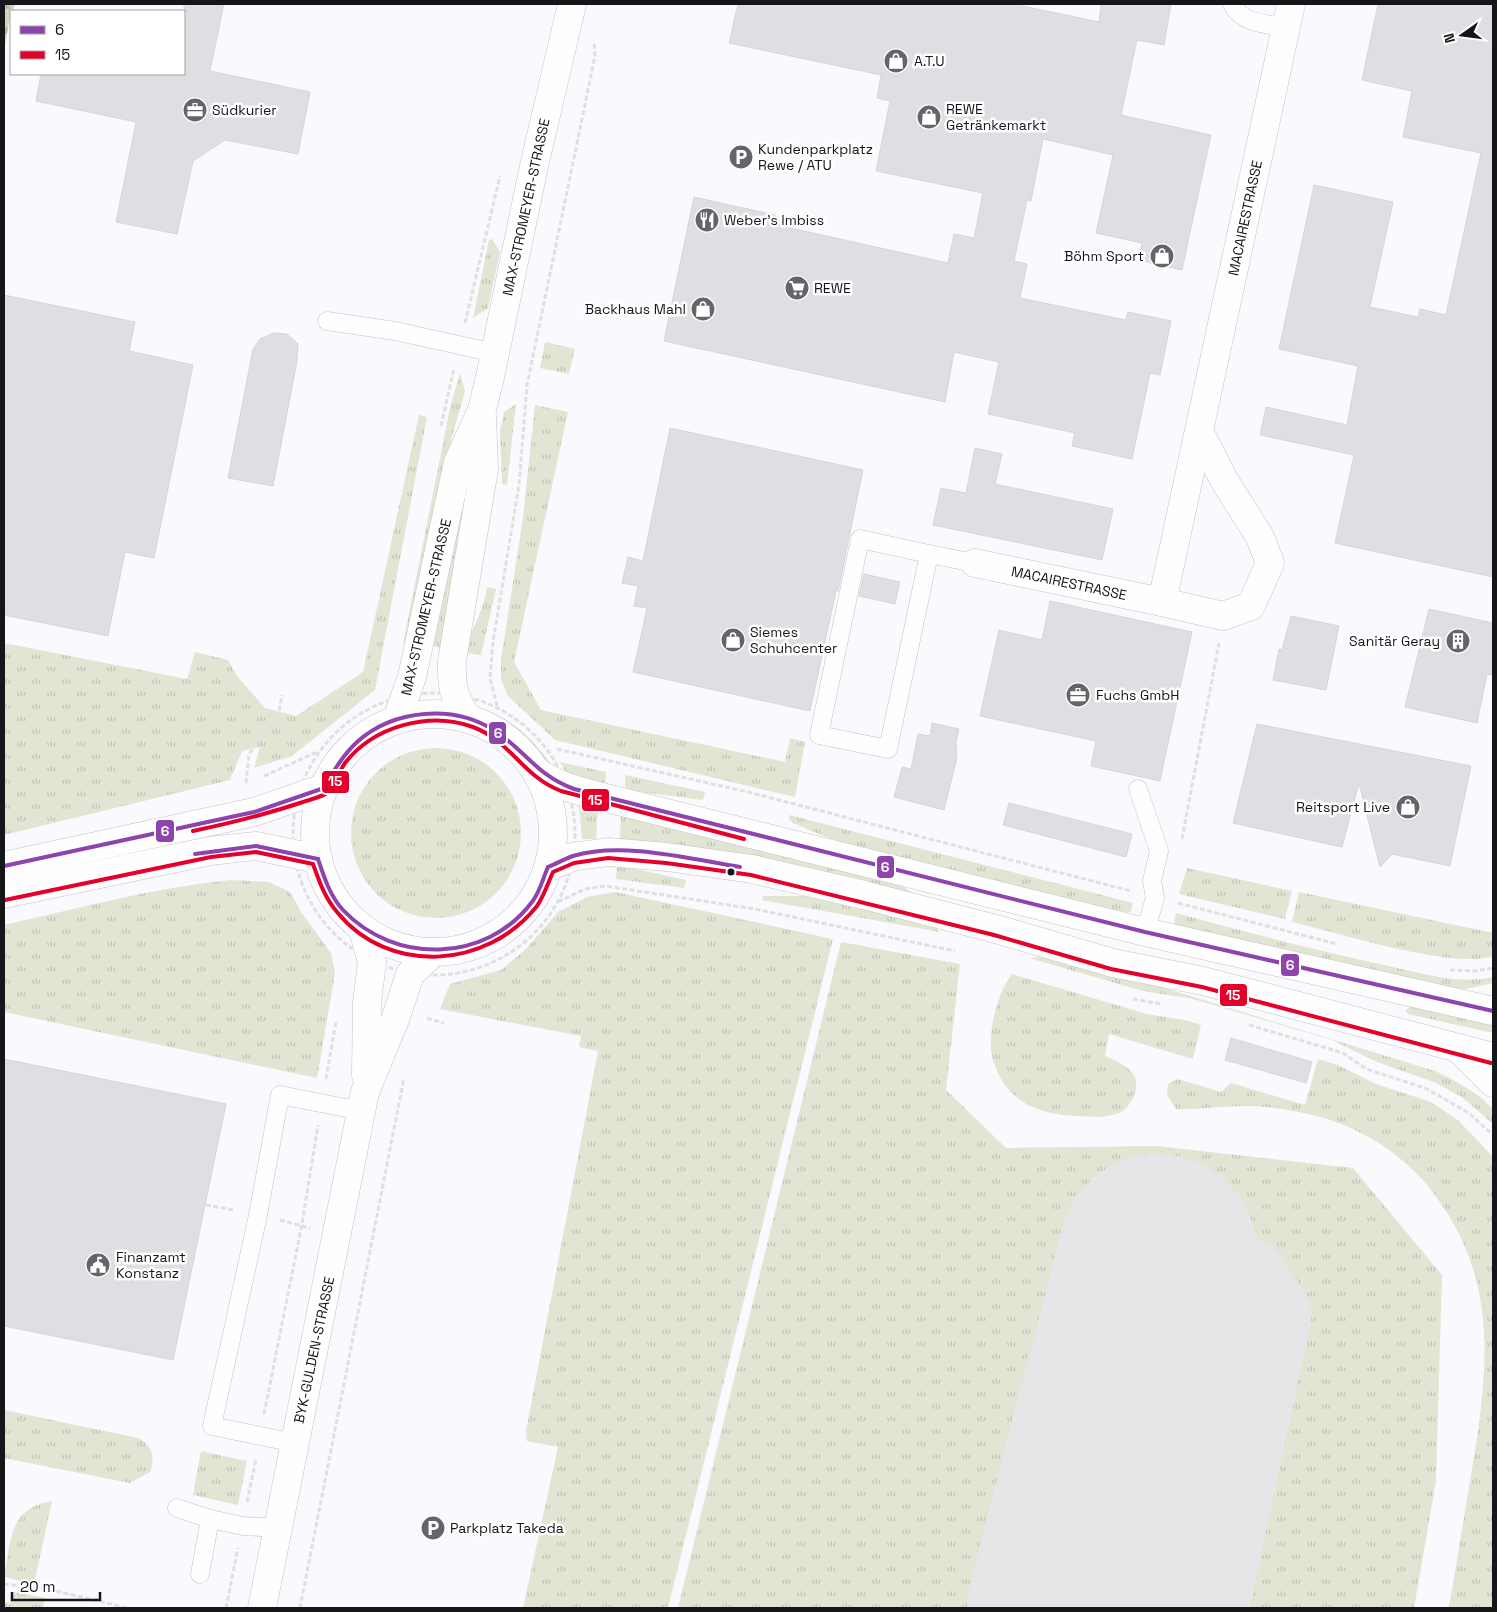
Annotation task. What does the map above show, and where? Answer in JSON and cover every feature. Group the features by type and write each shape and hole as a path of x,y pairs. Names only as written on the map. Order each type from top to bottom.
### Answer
{"street":[{"name":"MAX-STROMEYER-STRASSE","path":"388,711 412,677 458,462 482,410 534,166 572,4"},
{"name":"MACAIRESTRASSE","path":"1162,602 1289,16"},
{"name":"MAX-STROMEYER-STRASSE","path":"468,718 455,695 451,680 452,661 484,470 482,410"},
{"path":"1199,432 1224,480 1260,537 1270,564 1251,606 1224,616"},
{"name":"MACAIRESTRASSE","path":"976,563 1224,616"},
{"path":"540,757 517,747 502,736 468,718 388,711 341,758 324,788 317,811 318,859 327,886 343,909 353,935 396,946 439,964 505,929 532,902 560,862 608,852 667,856 768,872 996,929 1122,965 1203,981 1493,1057"},
{"path":"540,757 544,777 567,787 1145,932 1487,1006"},
{"path":"540,757 549,800 553,834 560,862"},
{"path":"4,866 254,812 324,788"},
{"path":"4,894 210,851 256,846 318,859"},
{"name":"BYK-GULDEN-STRASSE","path":"262,1608 363,1102 367,1002 372,962 353,935"},
{"name":"BYK-GULDEN-STRASSE","path":"363,1102 396,1017 410,974 439,964"},
{"path":"1458,1048 1493,1083"}],"lane":[{"path":"1232,4 1242,17 1250,21 1289,16"},
{"path":"327,321 395,330 495,353"},
{"path":"929,554 888,749 819,735 860,539 976,563"},
{"path":"1138,789 1159,851 1152,881 1155,898 1145,932"},
{"path":"295,1443 212,1426 258,1215 280,1094 322,1103 363,1102"},
{"path":"177,1508 210,1519 243,1526 279,1528"},
{"path":"200,1574 210,1519"}],"path":[{"path":"558,902 560,862 575,822 567,787 540,757 520,720 497,707 490,678 493,642 519,485 527,385 595,56"},
{"path":"1181,843 1224,616"},
{"path":"246,783 249,754 278,717 282,695"},
{"path":"318,752 342,725 388,711"},
{"path":"540,757 617,764 748,792 1346,946"},
{"path":"300,882 317,915 353,935"},
{"path":"439,964 479,968 511,953 538,930 558,902 585,889 605,886 755,909 960,952"},
{"path":"1441,968 1476,971 1493,968"},
{"path":"1128,997 1164,1004"},
{"path":"424,1015 429,1020 444,1023"},
{"path":"226,1608 302,1224 337,1016"},
{"path":"1244,1024 1343,1053 1366,1069 1425,1088 1469,1113 1493,1135"},
{"path":"300,1608 406,1072"},
{"path":"4,1584 47,1589 128,1608"}],"green space":[{"path":"4,4 15,4 13,10 10,10 4,50"},
{"path":"492,239 500,252 488,308 473,318 489,240"},
{"path":"545,342 575,349 569,374 540,368"},
{"path":"460,373 465,391 452,437 410,644 403,644 450,408"},
{"path":"516,404 507,485 502,484 500,432 504,412"},
{"path":"535,405 568,412 514,662 541,710 785,762 790,738 805,742 795,797 555,740 508,696 501,679 501,659 523,518"},
{"path":"419,415 427,417 375,690 292,756 254,768 260,747 242,751 230,780 4,835 4,643 187,679 195,652 228,660 236,675 265,708 296,716 363,672"},
{"path":"471,467 443,648 431,646"},
{"path":"487,587 496,589 481,655 464,653 483,605"},
{"path":"481,708 503,718 522,732 547,758 553,768 541,761 518,737 478,709"},
{"path":"444,748 469,754 490,767 502,779 518,808 521,833 520,850 515,866 502,887 490,899 461,915 428,918 403,912 382,899 370,887 354,858 351,825 357,800 370,779 382,767 411,751"},
{"path":"560,762 606,772 605,785 568,776"},
{"path":"625,775 705,792 703,800 625,790"},
{"path":"579,804 598,805 596,839 582,839"},
{"path":"621,812 896,882 914,894 661,843 620,839"},
{"path":"789,815 1133,903 1131,911 1120,915 838,842 793,823 789,819"},
{"path":"617,865 686,880 684,888 616,879"},
{"path":"1187,868 1292,891 1285,919 1179,894"},
{"path":"230,880 269,882 290,892 301,912 331,953 335,973 317,1078 4,1012 4,925 144,893"},
{"path":"615,892 833,939 668,1608 523,1608 558,1447 527,1441 526,1431 598,1051 579,1047 581,1036 440,1009 450,984 501,970 526,949 558,912 587,897"},
{"path":"1299,892 1493,933 1493,956 1475,959 1424,954 1292,922"},
{"path":"763,896 813,896 928,922 940,932 762,900"},
{"path":"1176,913 1306,947 1425,974 1465,980 1493,977 1493,983 1466,989 1451,988 1173,930"},
{"path":"841,942 960,964 946,1090 1006,1148 1157,1146 1353,1168 1442,1275 1436,1481 1414,1608 678,1608"},
{"path":"1054,956 1073,960 1435,1071 1466,1087 1487,1103 1493,1109 1493,1124 1462,1097 1434,1082 1377,1062 1332,1040 1193,999 1143,991 1029,958"},
{"path":"1012,974 1147,1014 1185,1020 1201,1025 1193,1059 1109,1034 1105,1056 1127,1068 1135,1079 1136,1090 1128,1106 1119,1113 1109,1116 1088,1117 1049,1112 1025,1103 1006,1086 993,1060 991,1050 994,1015 1002,992"},
{"path":"1411,1006 1493,1024 1493,1033 1408,1014 1406,1010"},
{"path":"1318,1059 1338,1065 1376,1084 1431,1102 1459,1121 1493,1157 1493,1608 1449,1608 1479,1423 1484,1348 1482,1312 1476,1278 1464,1244 1446,1211 1421,1178 1397,1156 1369,1137 1340,1123 1308,1114 1268,1107 1244,1106 1176,1109 1167,1095 1168,1084 1178,1079 1221,1092 1231,1083 1305,1105"},
{"path":"4,1410 138,1438 152,1452 150,1472 130,1483 4,1458"},
{"path":"201,1451 247,1461 238,1505 193,1495"},
{"path":"52,1501 34,1584 4,1577 11,1539 19,1519 27,1511 38,1505"},
{"path":"14,1592 45,1598 43,1608 4,1608 4,1602 10,1603"}],"building":[{"name":"Südkurier","path":"184,4 224,4 210,71 310,92 298,154 225,140 193,161 177,234 116,222 136,122 36,101 41,75 185,75"},
{"path":"738,4 1013,4 1099,22 1101,4 1171,4 1164,45 1137,40 1121,115 1211,135 1182,270 1138,260 1142,243 1096,233 1113,155 1043,139 1031,201 1027,200 1014,261 1027,264 1020,298 1126,320 1128,312 1171,321 1160,375 1150,373 1132,459 1072,446 1075,433 988,414 999,362 954,352 945,402 664,341 694,197 775,215 786,227 948,263 954,234 974,238 983,193 876,171 890,101 877,98 881,75 729,43"},
{"path":"1378,4 1493,4 1493,577 1335,543 1354,455 1260,435 1266,407 1347,425 1358,366 1279,349 1314,185 1393,202 1370,307 1418,317 1420,309 1446,315 1481,153 1403,137 1412,91 1362,80"},
{"path":"4,295 135,322 129,351 193,365 154,558 125,552 108,636 4,615"},
{"path":"274,333 287,334 298,344 297,361 273,486 228,478 253,349 260,339"},
{"name":"Siemes Schuhcenter","path":"670,428 863,470 838,591 836,591 810,711 633,672 647,608 634,606 638,586 622,583 628,557 643,561"},
{"path":"975,448 1002,454 995,484 1113,509 1102,560 933,525 941,488 966,493"},
{"path":"864,574 900,582 895,604 859,596"},
{"path":"1050,601 1192,632 1160,781 1091,766 1096,741 980,716 999,630 1042,640"},
{"path":"1429,609 1493,623 1493,675 1487,674 1477,723 1405,707"},
{"path":"1291,616 1339,626 1326,690 1273,680 1279,649 1282,650"},
{"path":"932,723 959,729 956,742 957,758 944,810 894,797 902,767 911,769 918,734 930,736"},
{"path":"1257,724 1471,766 1450,866 1392,854 1380,867 1359,783 1342,847 1233,823"},
{"path":"1009,803 1132,834 1126,857 1003,825"},
{"path":"1231,1038 1312,1062 1306,1083 1225,1060"},
{"name":"Finanzamt Konstanz","path":"4,1059 226,1104 173,1360 4,1326"}],"taxiway":[{"path":"1158,1253 1248,1278 1272,1315 1209,1608"}],"runway":[{"path":"1066,1608 1158,1253"}],"transit line":[{"name":"6","path":"324,788 347,752 372,731 406,717 424,714 443,714 461,717 479,722 495,731 540,770 574,789 1145,932 1493,1011"},
{"name":"15","path":"193,831 262,814 323,795 333,786 345,763 357,750 371,740 403,725 439,721 456,722 486,733 498,741 536,777 561,791 744,839"},
{"name":"6","path":"4,866 254,812 324,788"},
{"name":"6","path":"195,854 256,846 318,859"},
{"name":"6","path":"548,867 573,856 613,850 656,853 740,867"},
{"name":"15","path":"5,900 211,857 256,852 313,864 320,883 333,907 358,933 383,947 410,955 438,957 465,952 492,943 516,927 537,906 553,872 574,863 608,858 666,863 751,875 994,935 1111,969 1202,987 1491,1063"},
{"name":"6","path":"318,859 334,899 343,910 364,928 388,941 414,948 440,950 466,946 490,937 513,922 535,898 548,867"}],"place":[{"name":"A.T.U","path":"896,61"},
{"name":"Südkurier","path":"195,110"},
{"name":"REWE Getränkemarkt","path":"929,117"},
{"name":"Kundenparkplatz Rewe / ATU","path":"741,157"},
{"name":"Weber's Imbiss","path":"707,220"},
{"name":"Böhm Sport","path":"1162,256"},
{"name":"REWE","path":"797,288"},
{"name":"Backhaus Mahl","path":"703,309"},
{"name":"Siemes Schuhcenter","path":"733,640"},
{"name":"Sanitär Geray","path":"1458,641"},
{"name":"Fuchs GmbH","path":"1078,695"},
{"name":"Reitsport Live","path":"1408,807"},
{"name":"Finanzamt Konstanz","path":"98,1265"},
{"name":"Parkplatz Takeda","path":"433,1528"}]}
